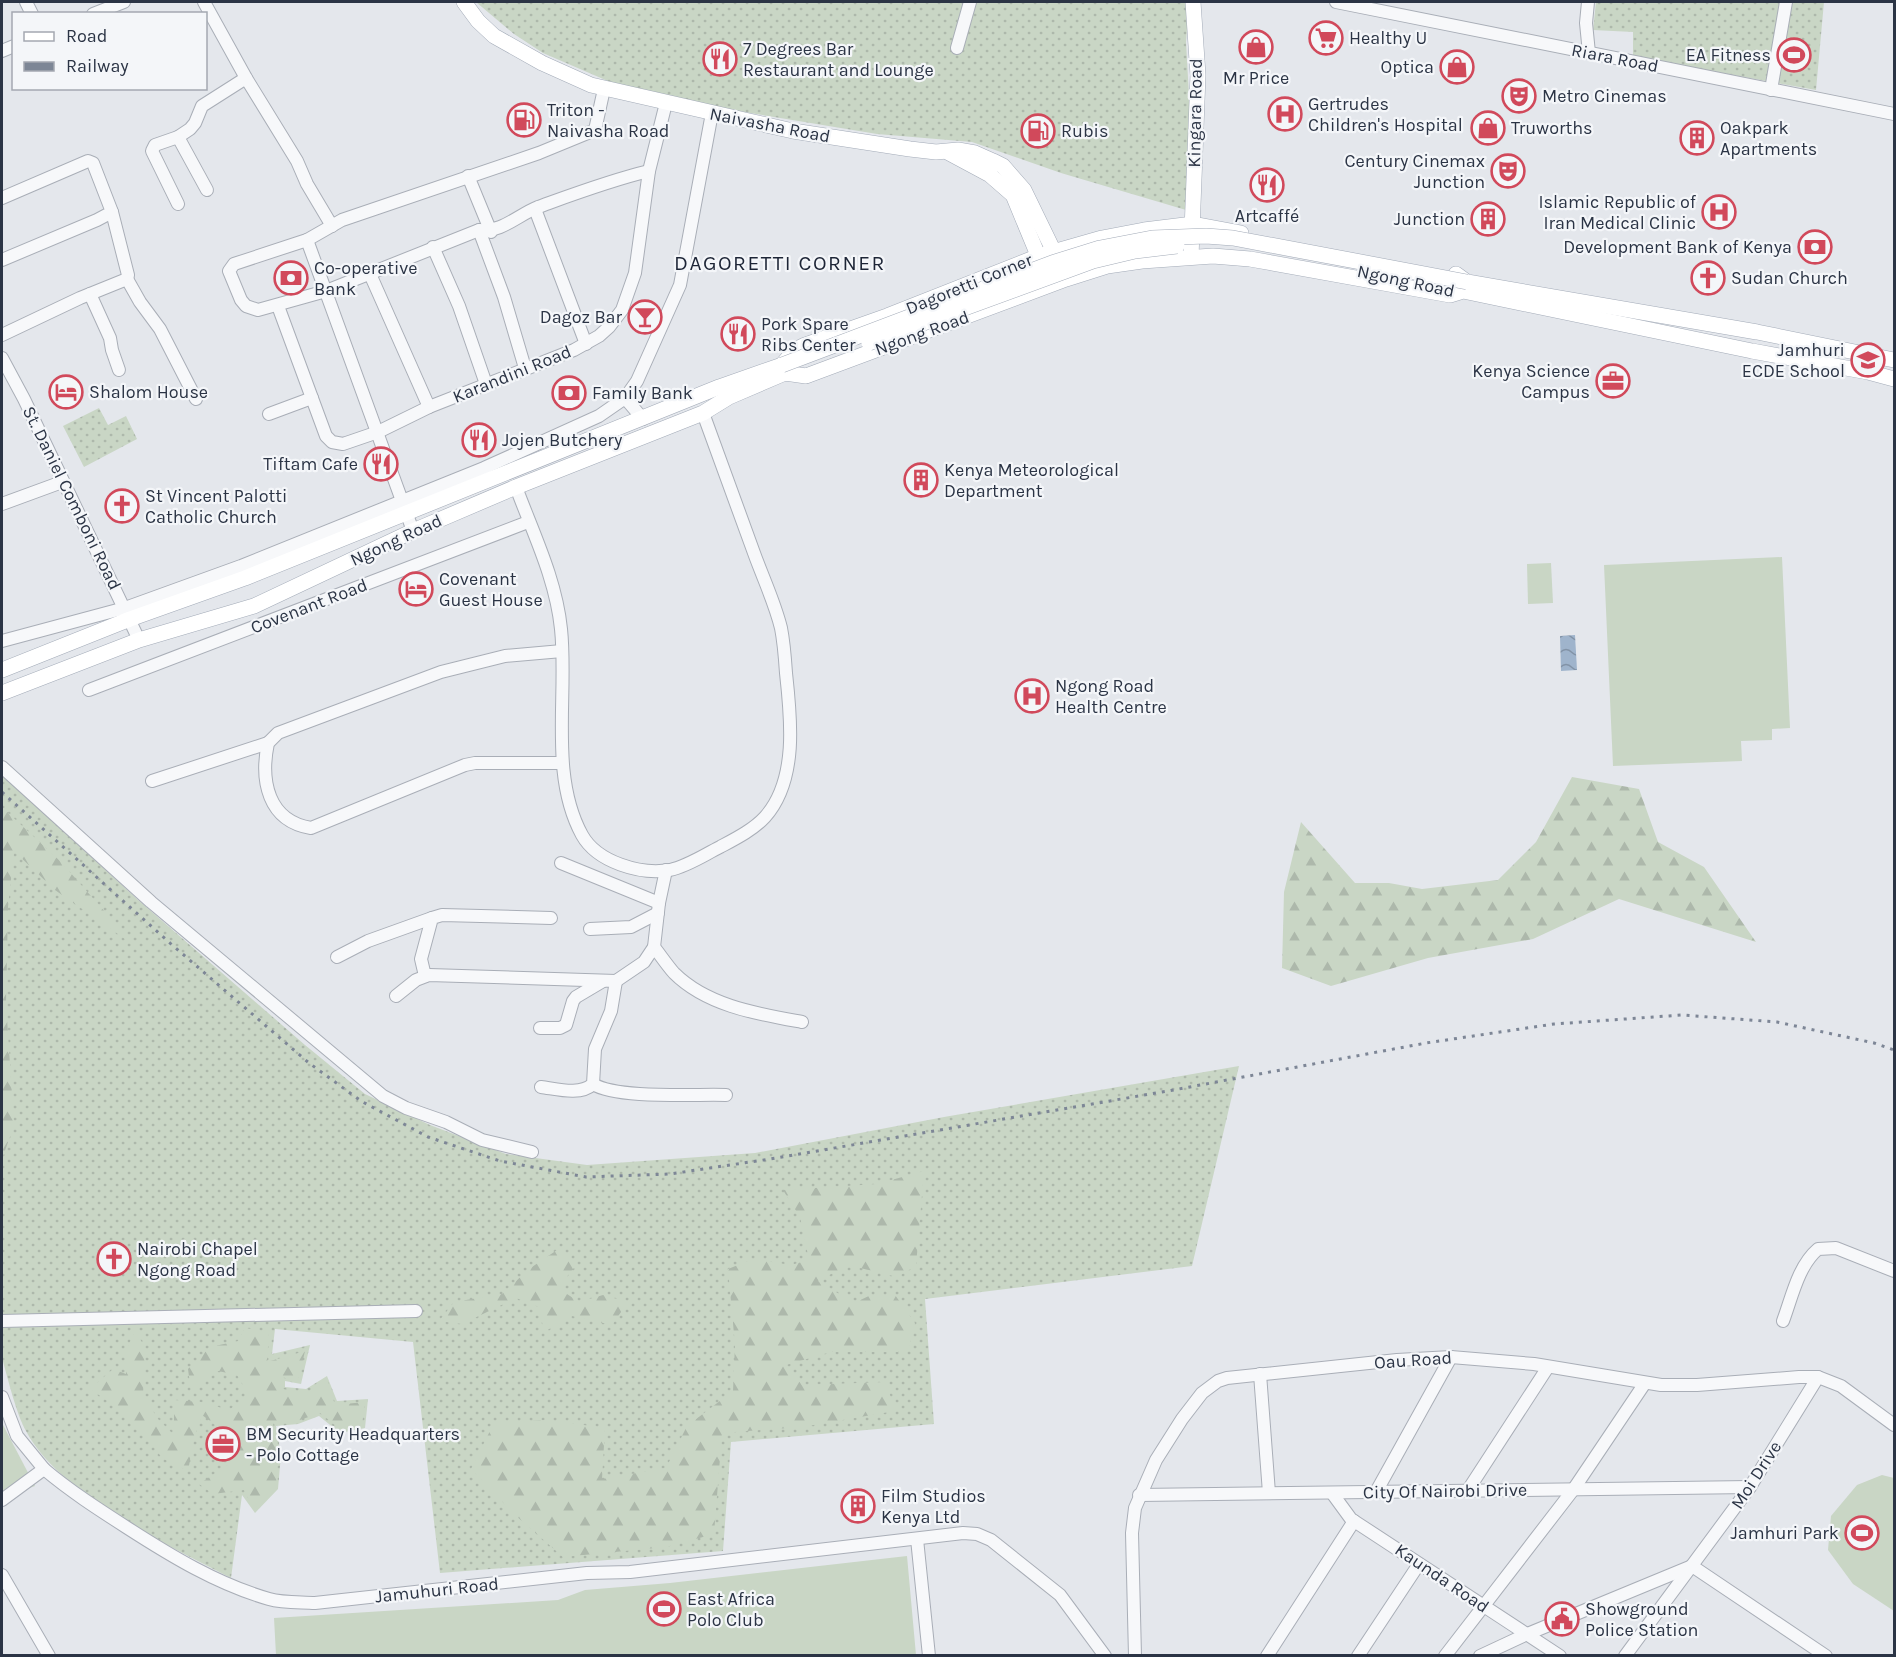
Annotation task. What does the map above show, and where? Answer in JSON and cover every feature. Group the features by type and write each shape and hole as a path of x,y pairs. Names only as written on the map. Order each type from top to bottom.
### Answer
{"main road":[{"name":"Naivasha Road","path":"464,2 478,21 494,36 564,74 604,88 793,131 910,149 958,150 975,153 1003,166 1024,190 1055,251"},
{"name":"Kingara Road","path":"1191,257 1198,75 1193,2"},
{"path":"1194,23 1202,2"},
{"name":"Dagoretti Corner","path":"897,342 887,316 1040,256 1013,195 990,175 944,151"},
{"name":"Ngong Road","path":"1040,256 1102,238 1193,224 1454,273 1465,287"},
{"name":"Ngong Road","path":"2,693 139,640 254,606 413,531 703,412 783,369 1052,263 1100,248 1152,238 1206,236 1233,238 1465,287"},
{"name":"Ngong Road","path":"2,670 127,614 245,578 404,507 643,419 719,387 783,369 1047,281 1094,261 1135,251 1203,245 1267,253 1465,287 1757,332 1894,360"},
{"path":"1055,251 1064,275"},
{"path":"1040,256 1047,281"},
{"name":"Ngong Road","path":"1064,275 1142,261 1213,256 1250,259 1449,295 1465,287"},
{"name":"Ngong Road","path":"783,369 806,376 1047,281"},
{"path":"1465,287 1598,320 1894,379"},
{"name":"Ngong Road","path":"783,369 795,350 887,316"}],"street":[{"path":"98,12 124,2"},
{"path":"204,2 246,78 297,161 307,184 332,226"},
{"path":"957,48 970,2"},
{"name":"Riara Road","path":"1336,2 1894,114"},
{"path":"1588,2 1586,23 1589,53"},
{"path":"1771,90 1786,2"},
{"path":"178,204 153,151 157,143 178,137 193,127 202,106 246,78"},
{"path":"604,88 595,130 539,153 468,176 332,226 307,240 234,264 230,267 231,276 246,306 258,310 326,291 433,247 485,231 535,209 628,175 649,171"},
{"name":"Karandini Road","path":"278,306 326,436 332,442 343,444 378,432 429,407 586,344 609,327 620,314 635,273 649,171 666,103"},
{"path":"404,507 602,414 625,398 637,381 680,285 712,113"},
{"path":"178,137 207,190"},
{"path":"2,198 88,161 93,163 112,212 128,275 127,279 140,302 160,329 196,399"},
{"path":"468,176 525,368"},
{"path":"535,209 586,344"},
{"path":"2,260 112,212"},
{"path":"307,240 413,531"},
{"path":"433,247 459,306 486,384"},
{"path":"370,274 429,407"},
{"path":"2,335 127,279"},
{"path":"90,294 110,338 119,370"},
{"name":"St. Daniel Comboni Road","path":"2,358 24,399 139,640"},
{"path":"269,414 312,398"},
{"path":"625,398 643,419"},
{"path":"516,487 556,597 562,651 562,763 568,802 582,835 589,846 613,861 651,870 666,870 688,864 734,840 765,817 777,799 782,786 790,749 791,716 781,628 703,412"},
{"path":"602,414 611,431"},
{"path":"2,504 63,482"},
{"name":"Covenant Road","path":"89,690 528,522"},
{"path":"2,641 127,614"},
{"path":"152,781 268,743 278,733 441,672 504,656 562,651"},
{"path":"268,743 266,765 268,793 279,813 289,822 311,828 470,763 562,763"},
{"path":"2,767 151,902 384,1096 406,1108 446,1122 482,1140 532,1152"},
{"path":"561,863 658,908"},
{"path":"540,1028 560,1028 566,1025 576,997 644,962 654,947 658,908 666,870"},
{"path":"590,929 631,927 658,908"},
{"path":"337,957 368,941 442,915 551,918"},
{"path":"425,976 421,959 432,918"},
{"path":"654,947 676,975 706,996 756,1013 802,1023"},
{"path":"396,996 416,980 425,976 610,981"},
{"path":"541,1087 576,1091 589,1088 593,1084 595,1050 611,1011 610,981"},
{"path":"593,1084 603,1089 627,1093 726,1095"},
{"path":"1783,1321 1802,1269 1808,1258 1818,1249 1836,1248 1894,1271"},
{"path":"2,1321 416,1311"},
{"path":"1376,1492 1451,1357"},
{"name":"Oau Road","path":"1135,1656 1132,1524 1139,1495 1160,1452 1182,1419 1202,1393 1218,1381 1227,1378 1451,1357 1548,1366 1645,1383 1697,1385 1818,1377 1840,1386 1894,1425"},
{"path":"1468,1490 1548,1366"},
{"path":"1260,1374 1269,1493"},
{"name":"Moi Drive","path":"1625,1656 1750,1487 1818,1377"},
{"path":"1445,1656 1573,1490 1645,1383"},
{"name":"Jamuhuri Road","path":"2,1396 17,1436 44,1470 74,1494 209,1576 238,1589 272,1599 315,1603 579,1574 630,1572 963,1533 977,1534 991,1539 1060,1595 1105,1656"},
{"path":"2,1500 44,1470"},
{"name":"City Of Nairobi Drive","path":"1139,1495 1750,1487"},
{"name":"Kaunda Road","path":"1332,1493 1354,1521 1560,1656"},
{"path":"1267,1656 1354,1521"},
{"path":"917,1539 929,1656"},
{"path":"1358,1656 1419,1564"},
{"path":"1480,1656 1692,1566 1826,1656"},
{"path":"2,1575 49,1656"}],"green space":[{"path":"476,2 1189,2 1186,42 1190,114 1186,210 1061,173 972,142 877,134 714,107 617,85 543,53 514,34"},
{"path":"1596,2 1824,2 1816,90 1633,57 1633,32 1593,30"},
{"path":"99,408 108,425 126,416 137,439 84,467 63,426"},
{"path":"1782,557 1790,728 1772,729 1772,740 1741,741 1742,761 1613,766 1604,565"},
{"path":"1551,563 1553,603 1528,604 1527,564"},
{"path":"2,774 137,899 365,1094 430,1125 506,1154 587,1165 755,1153 944,1117 1239,1066 1192,1266 925,1299 934,1424 731,1442 723,1551 440,1573 413,1342 275,1329 272,1354 310,1345 301,1384 285,1381 285,1387 306,1389 327,1376 337,1401 368,1399 365,1428 340,1433 319,1416 298,1424 276,1426 281,1455 278,1489 255,1513 242,1495 231,1578 118,1516 63,1476 42,1454 26,1431 2,1358"},
{"path":"1572,777 1639,789 1658,842 1704,867 1756,942 1619,899 1533,939 1428,958 1331,986 1282,968 1284,892 1301,822 1355,883 1389,883 1422,889 1498,880 1536,842"},
{"path":"2,807 61,862 135,946 55,890 14,851 8,907 6,1003 14,1126 3,1156 2,1151"},
{"path":"924,1171 916,1266 897,1277 848,1265 818,1281 854,1303 871,1295 895,1295 915,1323 908,1352 831,1352 786,1365 802,1385 886,1382 895,1411 802,1427 722,1433 714,1534 666,1547 563,1557 515,1515 471,1469 494,1423 548,1420 605,1428 602,1479 666,1468 687,1426 733,1391 735,1345 728,1269 753,1259 791,1265 809,1260 800,1217 783,1190 877,1184"},
{"path":"560,1248 577,1264 558,1288 579,1302 603,1295 628,1302 612,1325 572,1316 544,1332 539,1307 516,1298 462,1324 439,1321 454,1302 502,1294 529,1269"},
{"path":"245,1328 269,1332 267,1362 305,1351 298,1381 281,1377 283,1389 307,1393 327,1379 335,1405 365,1402 362,1425 340,1429 320,1413 297,1421 273,1423 278,1454 276,1488 254,1510 244,1490 213,1494 199,1484 231,1463 226,1433 202,1415 194,1438 188,1471 162,1458 140,1428 90,1389 113,1369 126,1374 127,1348 135,1331 145,1347 143,1395 158,1419 174,1435 174,1400 201,1402 229,1410 249,1395 237,1375 218,1371 191,1391 188,1369 210,1347 238,1341"},
{"path":"2,1423 35,1486 2,1498"},
{"name":"Jamhuri Park","path":"1882,1475 1894,1478 1894,1611 1853,1584 1828,1550 1831,1516 1857,1485"},
{"name":"East Africa Polo Club","path":"907,1556 916,1655 276,1655 274,1618 558,1600 585,1590 670,1583"}],"water":[{"path":"1575,635 1577,670 1561,671 1560,636"}],"railway":[{"path":"2,792 171,944 309,1063 361,1101 428,1137 500,1161 586,1177 670,1174 770,1159 1168,1091 1426,1043 1554,1024 1682,1015 1777,1022 1874,1043 1894,1050"}],"place":[{"name":"Healthy U","path":"1326,38"},
{"name":"Mr Price","path":"1256,47"},
{"name":"EA Fitness","path":"1794,55"},
{"name":"7 Degrees Bar Restaurant and Lounge","path":"720,59"},
{"name":"Optica","path":"1457,67"},
{"name":"Metro Cinemas","path":"1519,96"},
{"name":"Gertrudes Children's Hospital","path":"1285,114"},
{"name":"Triton - Naivasha Road","path":"524,120"},
{"name":"Truworths","path":"1488,128"},
{"name":"Rubis","path":"1038,131"},
{"name":"Oakpark Apartments","path":"1697,138"},
{"name":"Century Cinemax Junction","path":"1508,171"},
{"name":"Artcaffé","path":"1267,185"},
{"name":"Islamic Republic of Iran Medical Clinic","path":"1719,212"},
{"name":"Junction","path":"1488,219"},
{"name":"Development Bank of Kenya","path":"1815,247"},
{"name":"Co-operative Bank","path":"291,278"},
{"name":"Sudan Church","path":"1708,278"},
{"name":"Dagoz Bar","path":"645,317"},
{"name":"Pork Spare Ribs Center","path":"738,334"},
{"name":"Jamhuri ECDE School","path":"1868,360"},
{"name":"Kenya Science Campus","path":"1613,381"},
{"name":"Shalom House","path":"66,392"},
{"name":"Family Bank","path":"569,393"},
{"name":"Jojen Butchery","path":"479,440"},
{"name":"Tiftam Cafe","path":"381,464"},
{"name":"Kenya Meteorological Department","path":"921,480"},
{"name":"St Vincent Palotti Catholic Church","path":"122,506"},
{"name":"Covenant Guest House","path":"416,589"},
{"name":"Ngong Road Health Centre","path":"1032,696"},
{"name":"Nairobi Chapel Ngong Road","path":"114,1259"},
{"name":"BM Security Headquarters - Polo Cottage","path":"223,1444"},
{"name":"Film Studios Kenya Ltd","path":"858,1506"},
{"name":"Jamhuri Park","path":"1862,1533"},
{"name":"East Africa Polo Club","path":"664,1609"},
{"name":"Showground Police Station","path":"1562,1619"}],"district":[{"name":"DAGORETTI CORNER","path":"780,263"}]}
